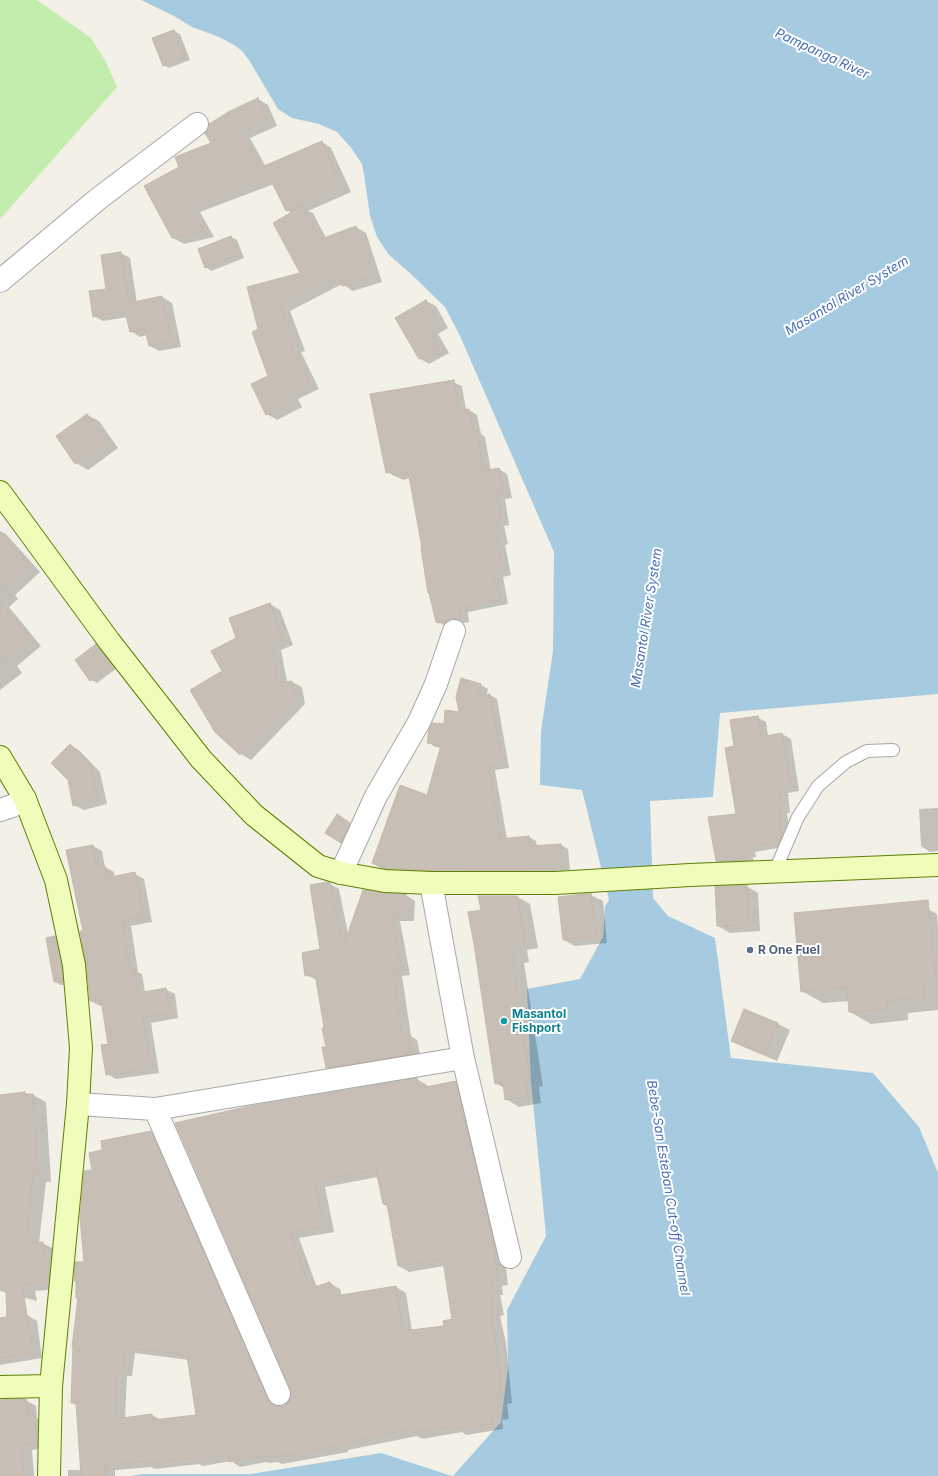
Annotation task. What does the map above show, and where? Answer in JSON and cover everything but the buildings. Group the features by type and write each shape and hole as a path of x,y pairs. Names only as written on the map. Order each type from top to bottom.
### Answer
{"street":[{"path":"0,281 98,199 197,124"},
{"path":"0,492 109,642 201,760 254,815 318,866 341,873 385,881 431,884 555,883 775,871 938,865"},
{"path":"341,873 376,796 419,722 436,684 454,631"},
{"path":"0,757 25,799 56,880 74,965 81,1048 78,1104 50,1386 49,1476"},
{"path":"0,810 25,799"},
{"path":"431,884 463,1058 510,1257"},
{"path":"78,1104 155,1109 463,1058"},
{"path":"155,1109 279,1394"},
{"path":"0,1388 50,1386"}],"lane":[{"path":"775,871 798,817 818,786 846,762 867,751 893,750"}],"green space":[{"path":"0,0 37,0 91,38 106,62 117,87 0,219"}],"water":[{"path":"141,0 938,0 938,694 720,713 713,797 650,801 653,898 668,916 715,938 731,1058 873,1073 919,1127 938,1173 938,1476 453,1476 501,1422 508,1368 507,1310 546,1236 531,1082 527,989 580,979 603,937 605,906 609,900 582,790 540,785 541,731 553,651 554,552 460,336 445,307 389,255 377,237 370,216 362,164 352,149 337,132 319,124 292,118 278,109 249,60 242,51 234,45 219,37 192,27 174,16"},
{"path":"381,1453 452,1476 130,1476 143,1474 251,1474"}],"place":[{"name":"R One Fuel","path":"750,950"},
{"name":"Masantol Fishport","path":"504,1021"}],"water label":[{"name":"Pampanga River","path":"822,54"},
{"name":"Masantol River System","path":"847,296"},
{"name":"Masantol River System","path":"647,618"},
{"name":"Bebe-San Esteban Cut-off Channel","path":"668,1188"}]}
